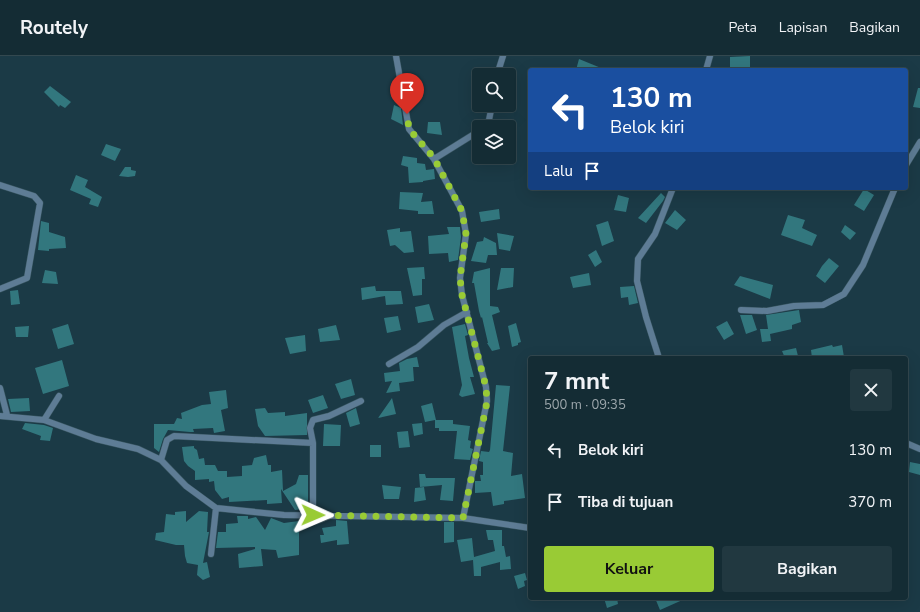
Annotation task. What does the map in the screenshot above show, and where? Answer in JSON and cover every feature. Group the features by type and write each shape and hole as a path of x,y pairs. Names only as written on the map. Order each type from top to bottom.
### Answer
{"street":[{"path":"396,56 409,129 434,158 462,211 466,234 460,278 486,387 487,402 463,518"},
{"path":"499,68 503,56"},
{"path":"707,68 710,56"},
{"path":"434,158 472,135"},
{"path":"908,162 920,142"},
{"path":"0,185 34,196 40,203 27,278 0,289"},
{"path":"658,356 646,317 637,281 638,259 655,234 672,190"},
{"path":"741,310 767,312 794,306 823,305 844,294 863,266 894,190"},
{"path":"389,364 418,348 444,326 467,312"},
{"path":"0,388 3,416 44,420 96,439 138,449 161,460 186,486 216,508 284,515 463,518 528,528"},
{"path":"44,420 59,396"},
{"path":"313,515 313,443 310,428 313,420 329,416 360,401"},
{"path":"161,460 167,440 174,436 313,443"},
{"path":"908,444 920,449"},
{"path":"211,554 216,508"}],"building":[{"path":"750,56 750,68 730,68 730,57"},
{"path":"579,59 601,68 577,68"},
{"path":"50,86 71,102 65,108 60,105 59,107 44,92"},
{"path":"918,88 920,88 920,108 913,107"},
{"path":"394,105 401,108 403,125 391,119"},
{"path":"428,122 440,122 442,135 427,133"},
{"path":"106,144 121,149 115,161 101,155"},
{"path":"403,156 417,158 417,163 425,164 426,170 434,169 435,179 409,183 408,167 401,165"},
{"path":"125,167 131,167 131,170 136,171 135,176 119,176"},
{"path":"76,175 88,180 85,187 102,197 98,207 89,204 91,199 70,190"},
{"path":"863,190 874,195 864,211 854,205"},
{"path":"400,192 423,193 421,202 432,201 434,214 418,214 418,211 399,209"},
{"path":"661,193 665,197 663,201 646,223 638,218"},
{"path":"618,195 629,198 626,212 614,210"},
{"path":"499,209 500,219 481,222 479,212"},
{"path":"675,210 686,220 677,230 665,223"},
{"path":"788,215 805,220 802,228 817,235 812,246 781,235"},
{"path":"41,221 49,223 49,232 65,237 66,248 49,249 49,251 38,250"},
{"path":"608,221 614,241 602,246 596,225"},
{"path":"845,225 856,233 850,240 841,232"},
{"path":"447,227 460,227 461,237 458,260 449,262 448,253 429,254 428,236 449,234"},
{"path":"400,228 400,232 411,231 414,252 404,253 395,245 390,246 387,230"},
{"path":"497,233 514,236 510,251 499,249"},
{"path":"484,237 496,243 497,255 488,255 486,263 471,261 477,242 483,241"},
{"path":"596,250 602,262 595,267 588,255"},
{"path":"829,258 839,266 825,283 816,276"},
{"path":"424,267 425,279 422,279 422,295 413,296 407,268"},
{"path":"490,268 490,306 498,307 500,312 492,315 500,349 492,351 487,343 474,283 472,283 474,272"},
{"path":"501,268 514,268 513,287 497,290"},
{"path":"45,270 56,272 58,284 42,283"},
{"path":"589,273 591,285 573,288 570,277"},
{"path":"740,276 773,285 770,299 734,285"},
{"path":"375,286 376,291 401,291 403,304 386,305 385,296 362,300 361,288"},
{"path":"634,286 638,303 629,305 628,297 621,298 620,287"},
{"path":"18,290 20,304 11,305 10,291"},
{"path":"429,304 434,320 418,323 415,307"},
{"path":"799,310 801,322 792,325 792,329 770,334 771,341 762,342 760,329 768,329 766,315"},
{"path":"740,315 752,315 757,330 746,334"},
{"path":"398,316 401,330 387,333 384,318"},
{"path":"727,321 734,334 724,340 716,327"},
{"path":"516,323 521,342 512,347 508,326"},
{"path":"68,324 74,344 58,349 52,329"},
{"path":"465,324 468,335 465,336 474,377 470,377 475,394 462,397 459,395 462,385 452,327"},
{"path":"336,325 340,340 320,342 318,329"},
{"path":"29,326 28,337 16,337 15,327"},
{"path":"305,335 306,351 290,354 285,338"},
{"path":"832,345 833,347 842,345 844,356 812,356 811,350"},
{"path":"796,348 798,356 784,356 782,351"},
{"path":"417,357 419,367 413,367 414,381 399,383 400,391 386,393 392,381 385,382 384,373 400,371 399,363 407,359"},
{"path":"62,360 69,386 43,394 35,368"},
{"path":"351,379 355,395 341,399 335,384"},
{"path":"496,385 510,386 503,451 513,453 511,476 522,474 525,498 504,501 504,504 493,506 491,492 475,493 475,481 481,481 480,475 483,475 483,462 479,461 481,451 489,452 490,450"},
{"path":"226,390 228,408 221,410 225,431 214,433 213,428 193,429 194,432 168,430 163,439 159,452 154,448 154,424 174,424 177,418 182,419 181,413 202,405 211,404 209,392"},
{"path":"323,395 328,408 313,413 308,400"},
{"path":"29,398 30,411 11,412 8,399"},
{"path":"392,398 396,414 378,418"},
{"path":"432,403 436,420 453,420 453,424 470,426 468,440 471,441 470,448 473,449 470,460 454,459 457,431 439,431 439,428 435,428 435,420 425,422 421,406"},
{"path":"265,408 268,413 285,412 285,416 307,413 307,435 265,436 258,426 255,409"},
{"path":"356,408 360,424 350,427 346,413"},
{"path":"25,423 44,425 53,428 50,441 40,440 41,436 22,429"},
{"path":"422,423 423,434 414,436 412,424"},
{"path":"324,424 341,425 340,446 323,446"},
{"path":"408,431 410,447 399,448 397,432"},
{"path":"370,445 381,445 381,457 370,457"},
{"path":"194,446 197,450 199,459 204,458 205,465 215,465 218,471 227,471 227,477 242,476 242,466 252,465 254,458 266,455 268,465 271,465 271,472 282,470 283,491 296,484 299,475 308,475 308,505 304,505 303,509 295,510 281,489 282,503 267,504 267,500 229,502 229,497 222,499 215,490 214,481 209,482 209,479 195,480 195,471 184,461 182,447"},
{"path":"910,462 920,464 920,475 909,472"},
{"path":"419,474 425,474 426,478 455,478 453,501 440,500 442,485 420,487"},
{"path":"382,485 401,487 399,499 384,499"},
{"path":"424,487 426,500 414,502 415,488"},
{"path":"186,511 186,522 199,511 208,512 207,532 209,532 203,563 207,562 210,577 203,580 197,575 198,565 187,563 184,545 176,545 155,540 156,533 164,532 166,514 175,515 175,512"},
{"path":"237,516 248,516 248,519 256,517 265,530 271,518 284,523 299,521 299,555 278,558 276,550 261,549 263,566 239,568 238,554 255,549 255,547 216,548 218,532 226,532 226,524 238,523"},
{"path":"336,520 347,521 349,544 337,545 337,540 321,543 320,535 324,535 322,528 336,526"},
{"path":"444,522 454,522 454,542 444,543"},
{"path":"486,530 502,530 502,546 504,546 506,557 510,556 511,569 500,570 500,562 481,567 481,576 474,576 473,560 461,562 457,540 472,538 474,557 495,551 493,540 488,540"},
{"path":"525,573 527,580 524,581 525,586 518,589 514,576"},
{"path":"605,600 617,600 618,604 607,608"},
{"path":"656,600 682,600 660,610"}],"route":[{"path":"313,515 463,518 487,402 486,387 462,295 460,278 466,234 462,211 434,158 409,129 407,114"}]}
